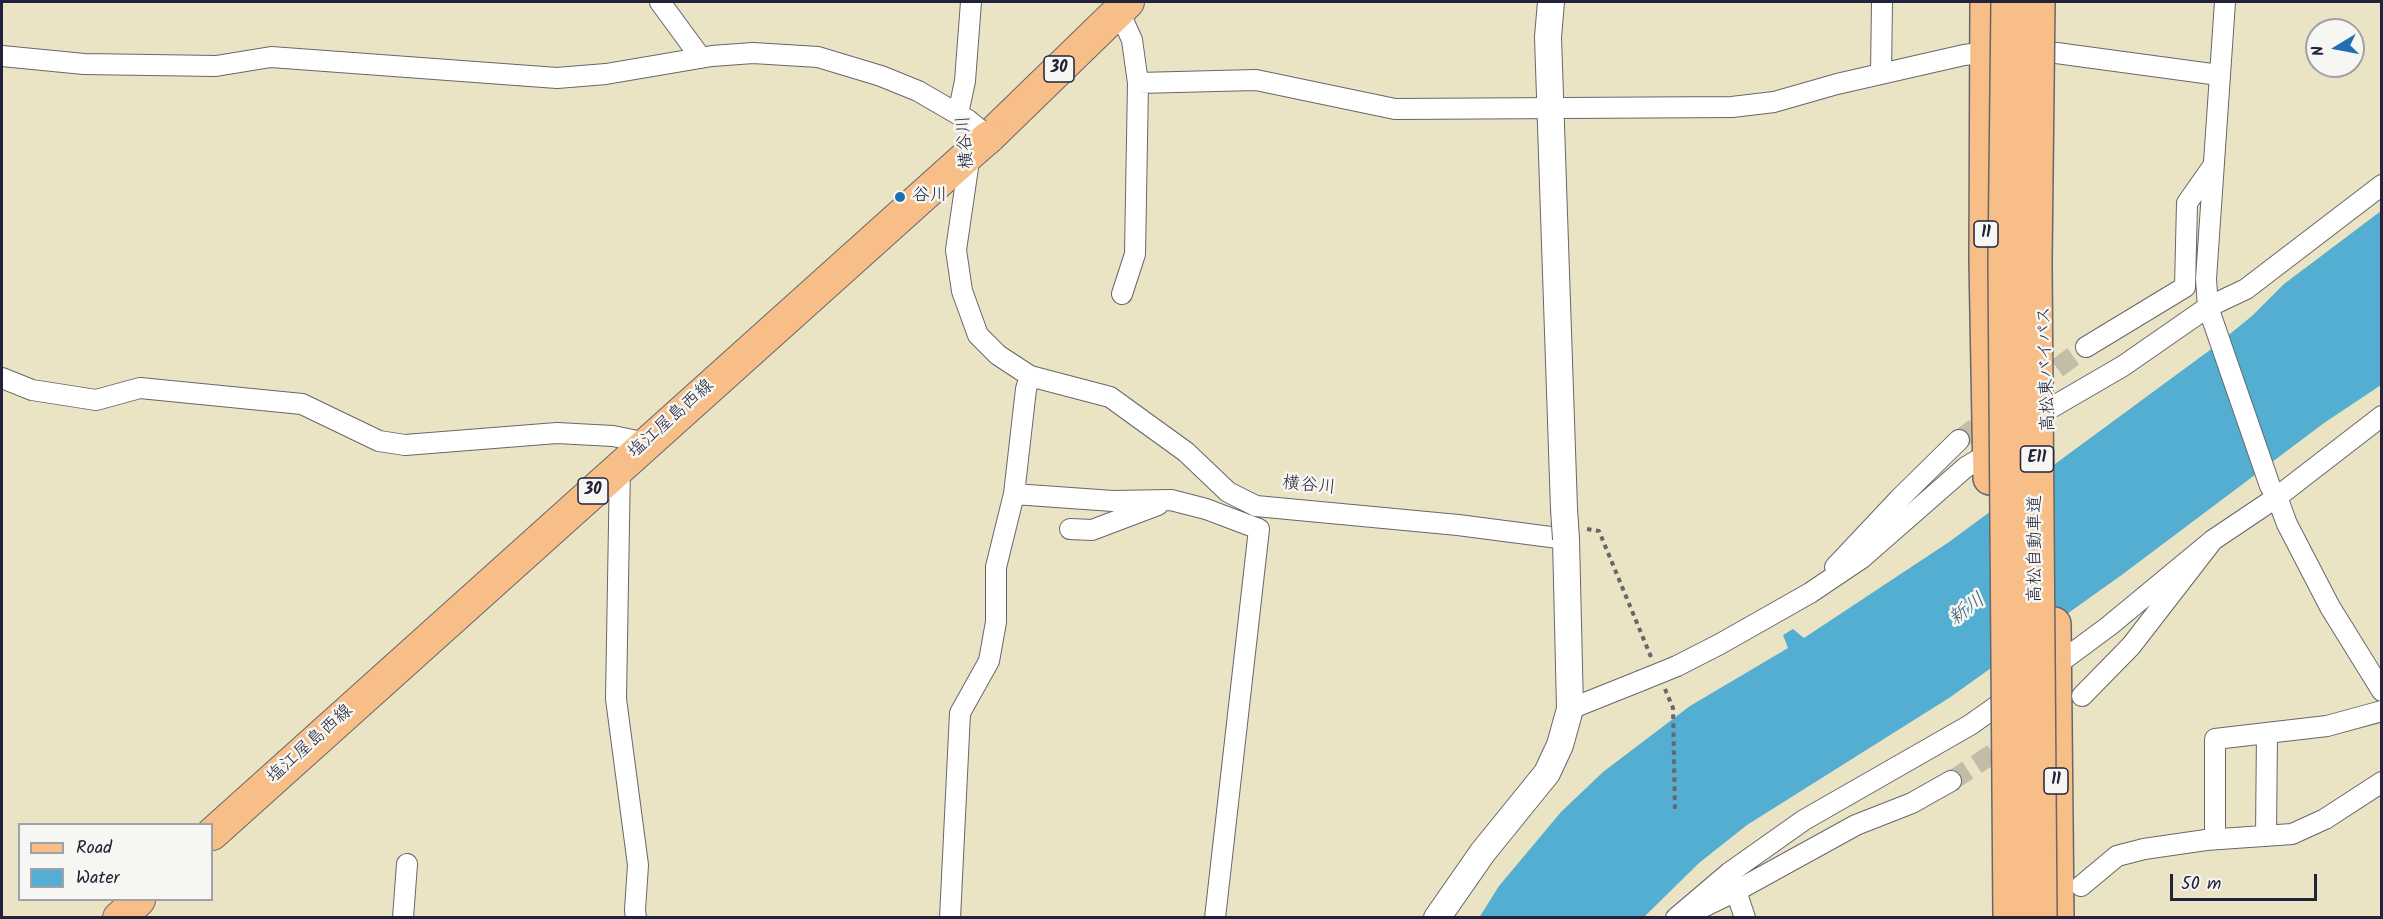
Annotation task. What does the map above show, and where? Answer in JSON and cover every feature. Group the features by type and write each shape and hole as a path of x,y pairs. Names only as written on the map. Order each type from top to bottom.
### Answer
{"highway":[{"name":"11","path":"1987,2 1986,260 1994,918"},
{"name":"高松自動車道","path":"2008,2 2005,263 2010,918"},
{"name":"高松自動車道","path":"2038,2 2035,261 2040,918"},
{"name":"高松東バイパス","path":"2051,2 2046,263 2057,918"}],"main road":[{"name":"塩江屋島西線","path":"213,833 647,443 972,135 1124,6"},
{"path":"119,918 138,901"}],"street":[{"path":"660,2 701,58"},
{"path":"971,2 965,81 972,135 956,250 963,291 978,335 998,355 1030,376 1110,397 1186,452 1228,492 1256,506"},
{"path":"1437,918 1483,852 1547,773 1560,746 1570,709 1569,525 1550,107 1548,37 1551,2"},
{"path":"1881,74 1882,2"},
{"path":"2225,2 2206,279 2210,314 2274,491 2302,555 2330,607 2382,691"},
{"path":"1122,294 1135,254 1138,82 1124,6"},
{"path":"1138,82 1256,80 1395,109 1742,106 1774,102 1881,74 1986,51 2049,52 2219,75"},
{"path":"2,56 84,64 216,66 271,57 557,78 606,74 701,58 753,53 818,57 881,76 918,91 972,135"},
{"path":"2086,347 2185,287 2187,203 2213,166"},
{"path":"2050,421 2123,366 2210,314 2246,289 2382,185"},
{"path":"950,918 960,713 989,661 996,622 996,567 1014,494 1026,389 1030,376"},
{"path":"2,378 32,390 96,400 140,388 302,404 379,441 405,445 557,433 613,436 647,443"},
{"path":"1678,918 1729,873 1804,820 1929,749 1993,693 2109,626 2274,491 2382,416"},
{"path":"1810,593 1899,499 1959,440"},
{"path":"1570,709 1677,666 1810,593 1862,558 1966,467 1990,460"},
{"path":"620,466 616,699 638,865 634,910 636,918"},
{"path":"1014,494 1113,501 1172,500 1206,509 1259,529 1215,918"},
{"path":"1070,529 1092,530 1188,495 1217,502 1458,525 1569,525"},
{"path":"2082,696 2131,646 2213,540"},
{"path":"2215,839 2215,740 2327,726 2382,711"},
{"path":"2266,836 2267,733"},
{"path":"1678,918 1736,891 1856,825 1912,803 1951,781"},
{"path":"2081,886 2117,856 2144,849 2215,839 2292,834 2325,819 2382,782"},
{"path":"403,918 407,864"},
{"path":"1736,891 1745,918"}],"path":[{"path":"1569,525 1599,531 1655,666"},
{"path":"1664,687 1673,708 1675,812"}],"water":[{"name":"新川","path":"2381,211 2381,385 2324,423 2123,574 1949,698 1747,825 1699,863 1644,917 1479,918 1499,886 1561,812 1603,772 1690,706 1788,648 1783,635 1793,629 1804,638 1949,542 2210,350 2252,316 2284,284"}],"tunnel":[{"path":"2033,386 2086,347"},
{"path":"1959,440 1994,414"},
{"path":"1951,781 2014,740"}],"place":[{"name":"谷川","path":"900,197"}]}
